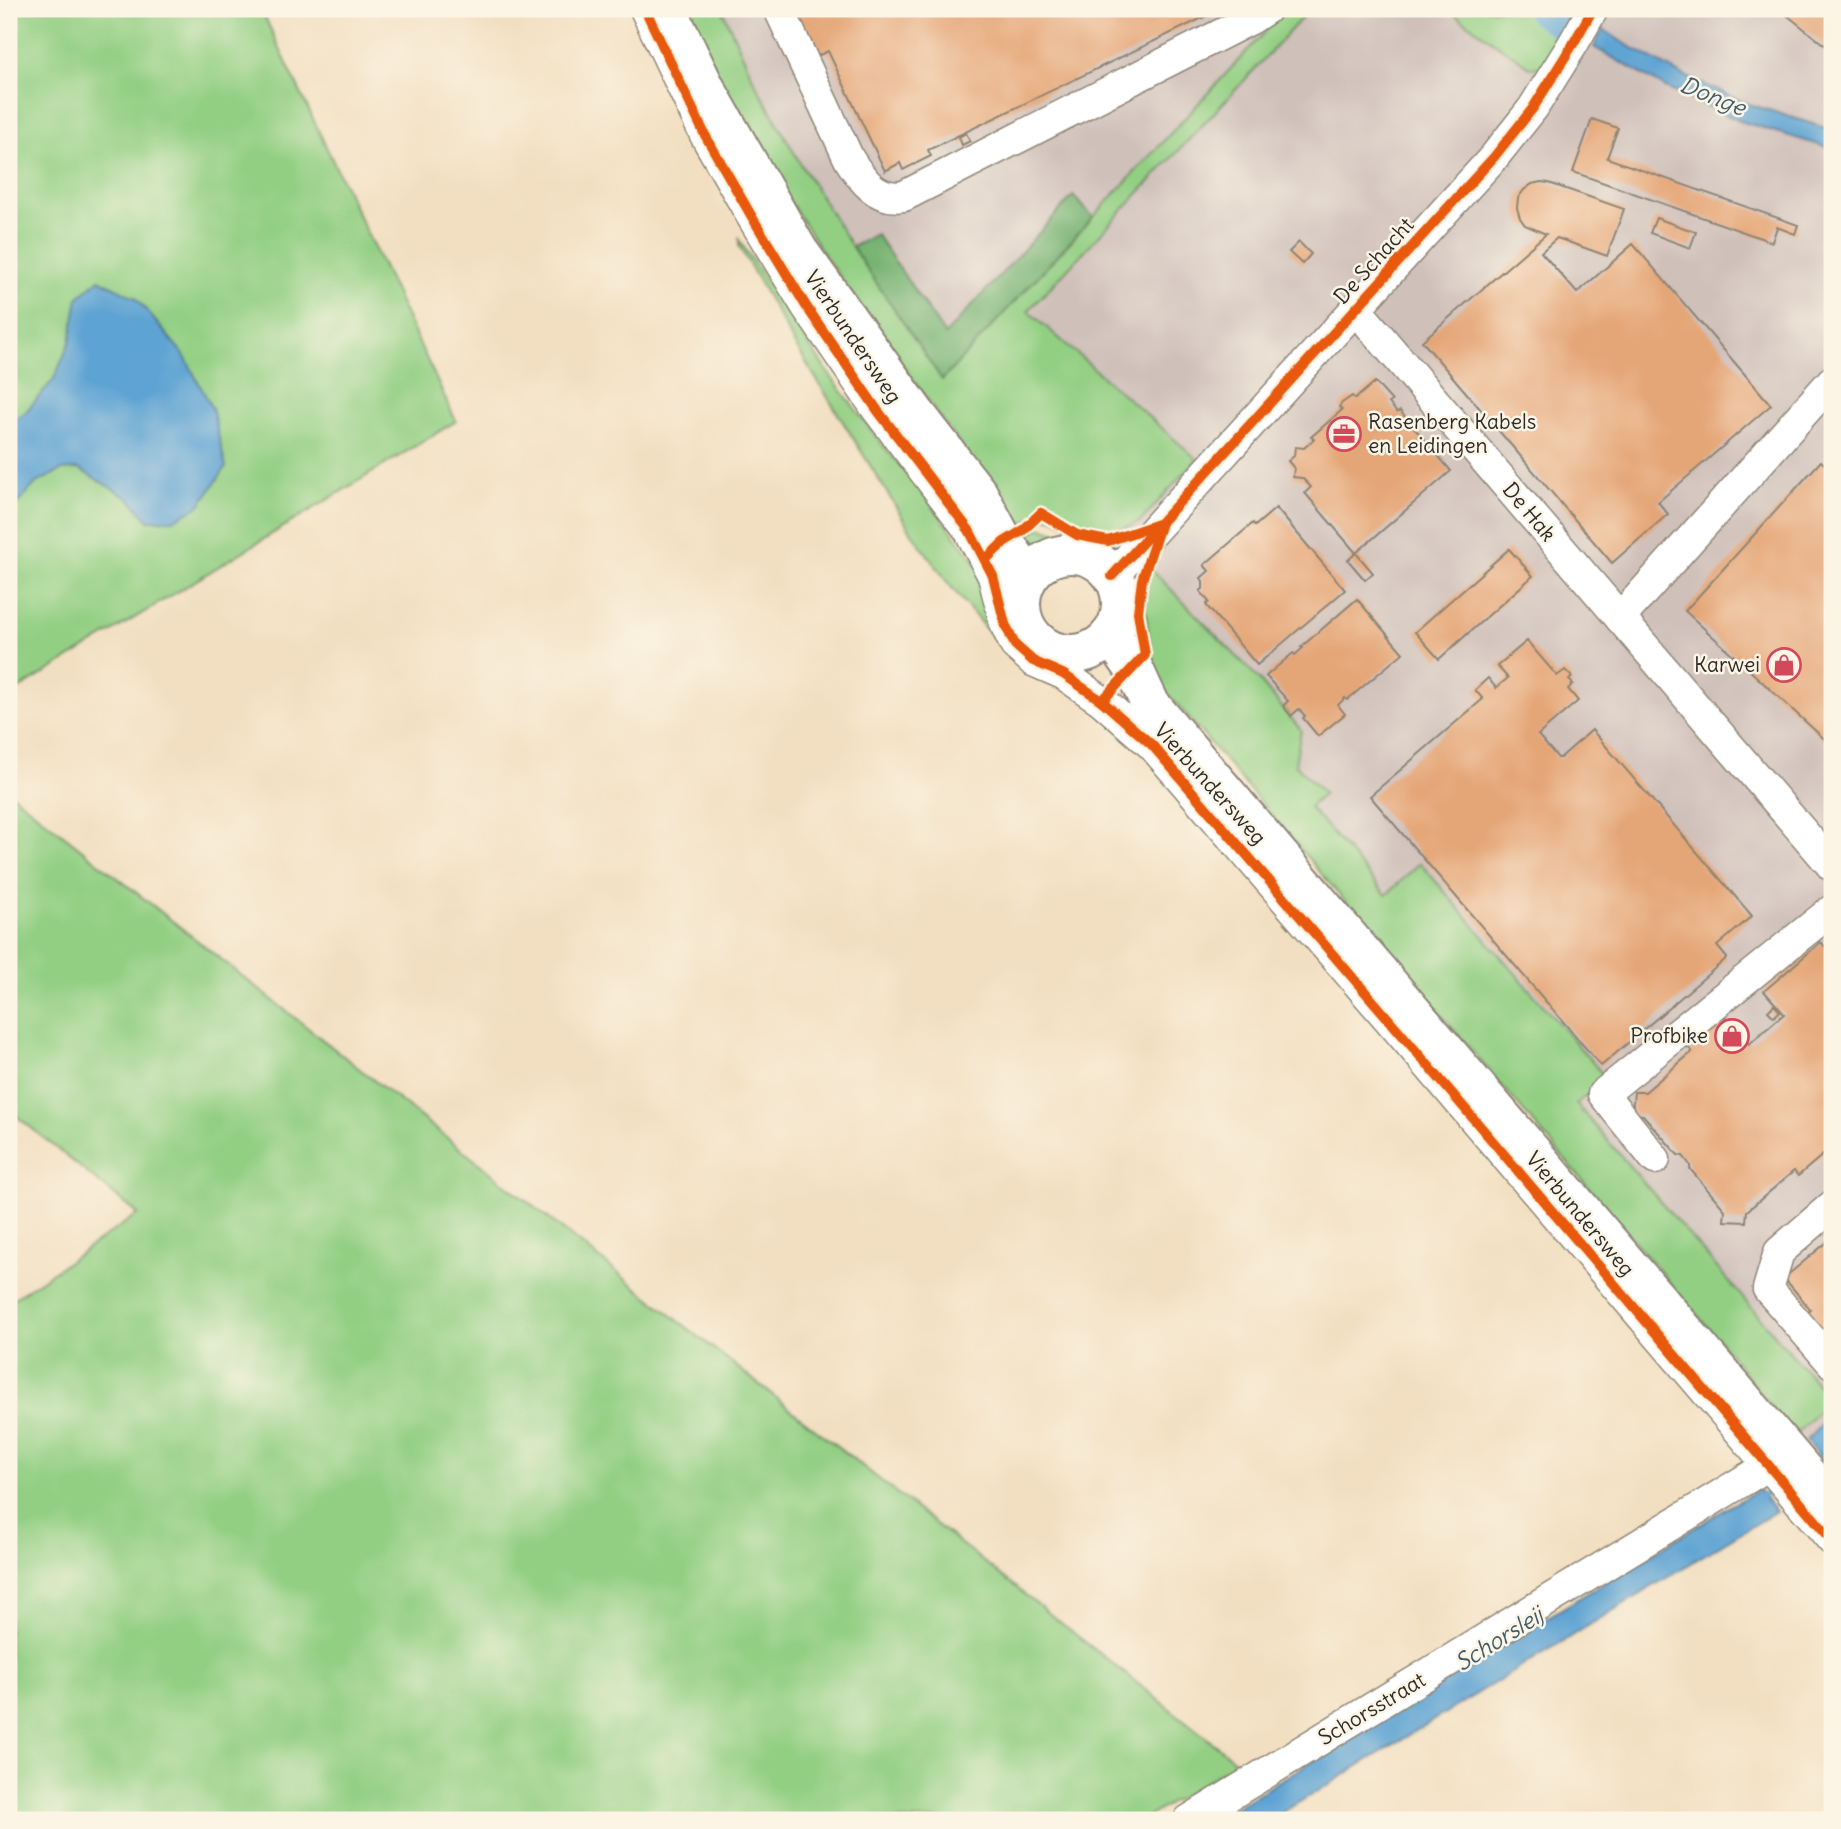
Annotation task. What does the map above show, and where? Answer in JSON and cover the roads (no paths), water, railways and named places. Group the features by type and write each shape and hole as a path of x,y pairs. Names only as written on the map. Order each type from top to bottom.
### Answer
{"main road":[{"name":"Vierbundersweg","path":"667,9 706,89 798,250 916,414 979,495 1022,531 1039,567"},
{"path":"1066,554 1084,556 1100,563 1112,576 1119,590 1121,606 1118,621 1099,643 1070,654 1052,650 1037,641 1027,627 1021,610 1022,592 1039,567 1066,554"},
{"name":"Vierbundersweg","path":"1099,643 1133,667 1150,704 1406,1022 1832,1504"}],"street":[{"name":"Vierbundersweg","path":"645,9 705,135 806,306 878,411 969,530 993,576 1005,624 1016,645 1033,661 1063,674 1102,701 1152,745 1406,1022 1832,1540"},
{"path":"779,9 849,159 860,176 877,192 895,198 904,196 1238,26 1266,9"},
{"name":"De Schacht","path":"1112,576 1494,157 1533,108 1593,9"},
{"name":"De Hak","path":"1356,309 1832,866"},
{"path":"1620,618 1832,381"},
{"path":"1655,1159 1603,1094 1832,910"},
{"path":"1832,1206 1779,1252 1768,1289 1832,1363"},
{"name":"Schorsstraat","path":"1189,1820 1769,1465"}],"water":[{"path":"1523,9 1556,9 1559,10 1550,27"},
{"path":"1603,29 1676,72 1746,103 1832,130 1832,149 1740,121 1668,89 1594,47"},
{"path":"99,279 136,298 184,355 212,408 226,467 200,505 173,520 148,520 131,500 79,469 62,470 36,483 9,513 9,421 24,414 54,379 70,342 78,298"},
{"path":"1832,1413 1832,1456 1825,1463 1806,1441"},
{"path":"1758,1489 1776,1511 1270,1820 1215,1820"}],"waterway":[{"name":"Donge","path":"1545,9 1561,20"},
{"name":"Schorsleij","path":"1757,1499 1775,1488"}],"place":[{"name":"Rasenberg Kabels en Leidingen","path":"1344,434"},
{"name":"Karwei","path":"1784,665"},
{"name":"Profbike","path":"1732,1036"}]}
